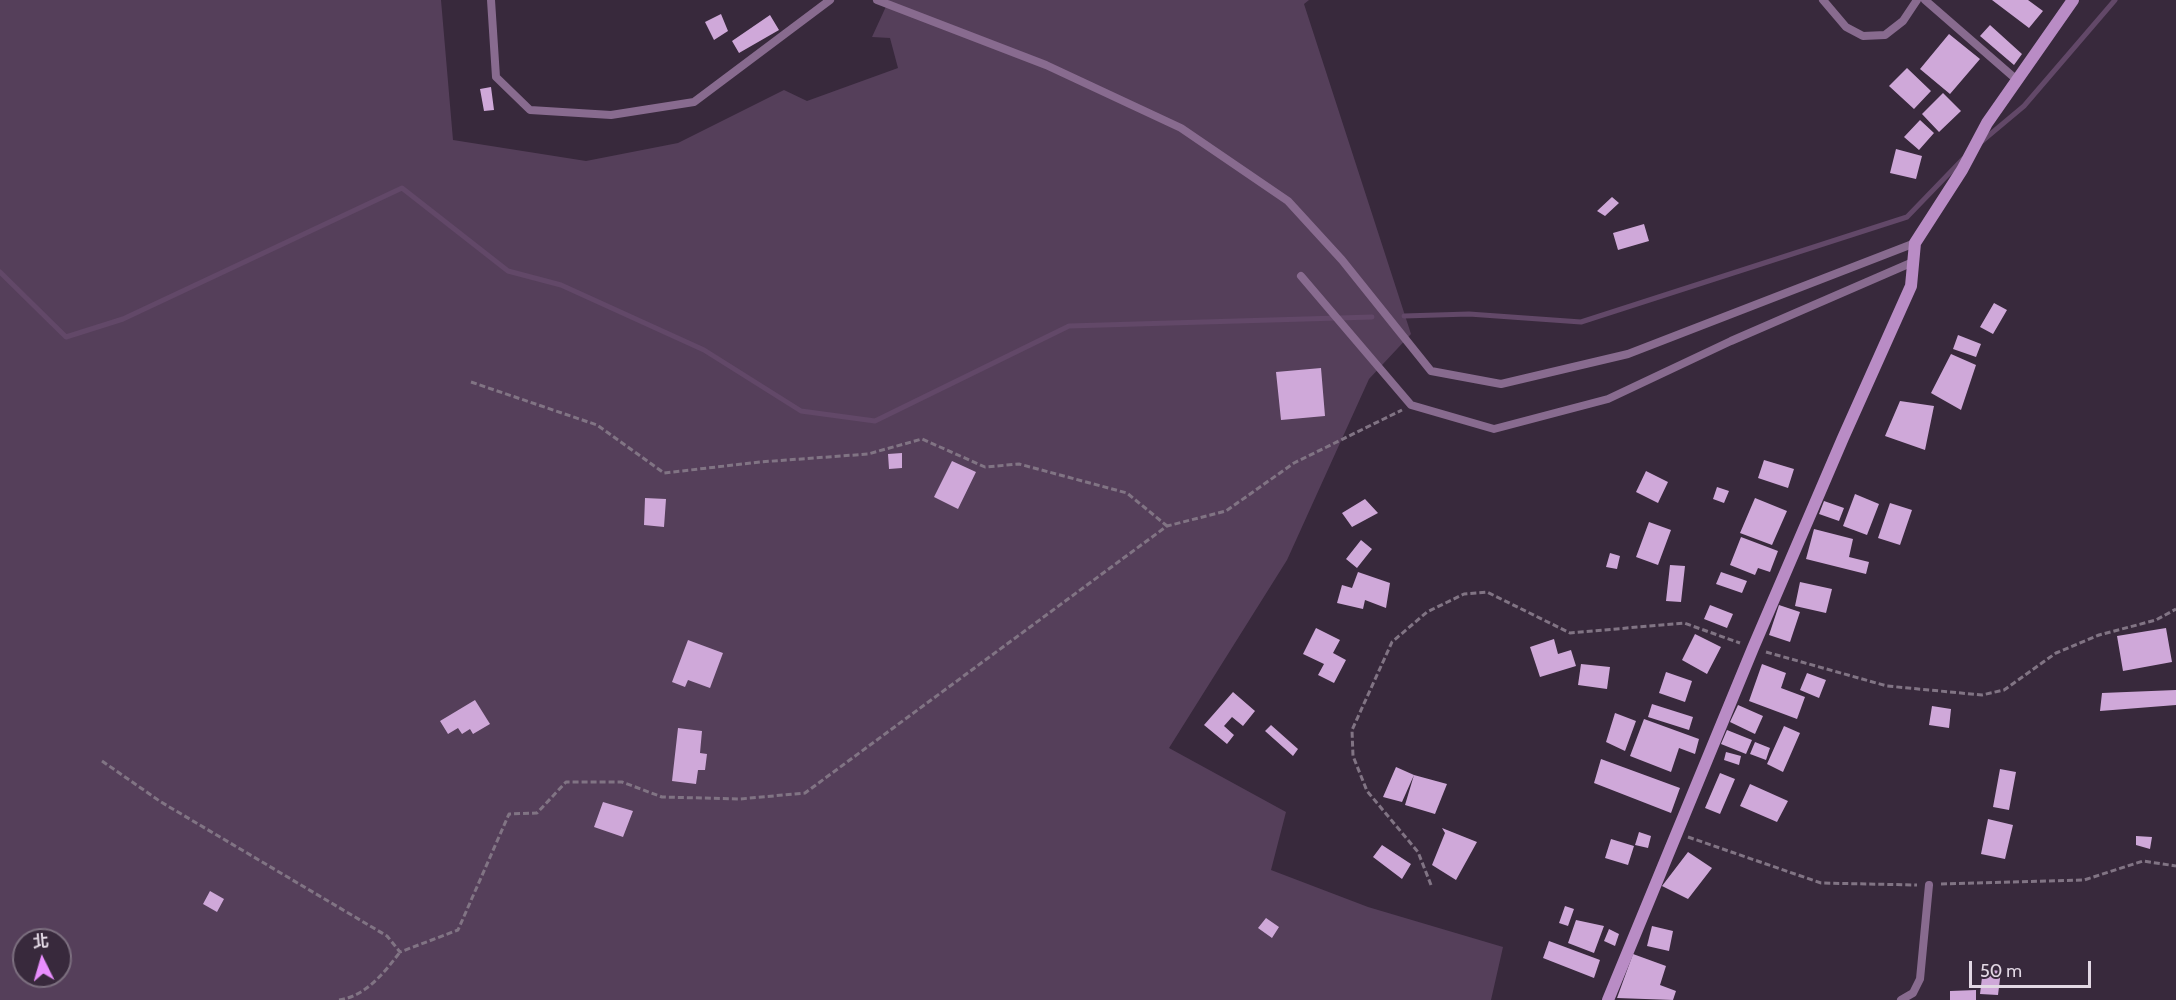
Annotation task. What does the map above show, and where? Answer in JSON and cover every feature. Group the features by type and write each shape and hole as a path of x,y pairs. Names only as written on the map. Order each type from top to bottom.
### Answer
{"street":[{"path":"1608,1000 1753,648 1911,286 1915,243 1987,123 2073,0"}],"lane":[{"path":"491,0 496,77 530,110 611,114 694,102 830,0"},
{"path":"878,0 1046,65 1181,128 1288,201 1342,260 1431,371 1500,384 1628,354 1915,243"},
{"path":"1823,0 1846,27 1863,36 1885,35 1903,21 1917,0"},
{"path":"1925,0 2017,80"},
{"path":"1302,276 1411,405 1494,429 1608,399 1731,341 1913,262"},
{"path":"1900,1000 1913,993 1920,979 1929,885"}],"path":[{"path":"471,382 597,425 664,473 760,462 868,454 922,439 985,467 1018,464 1126,493 1167,526"},
{"path":"339,1000 349,998 380,979 400,952 458,930 510,814 537,813 566,782 622,782 662,797 740,799 805,793 1167,526 1226,511 1294,463 1411,405"},
{"path":"1431,885 1418,852 1367,791 1353,756 1352,730 1392,642 1427,612 1464,594 1486,592 1570,633 1684,623 1753,648 1887,686 1982,695 2004,690 2056,653 2098,634 2156,620 2176,609"},
{"path":"102,761 161,802 387,936 400,952"}],"shaded area":[{"path":"0,0 441,0 453,140 586,161 678,143 784,90 807,101 898,68 890,38 872,37 889,0 1309,0 1304,4 1411,334 1369,379 1287,560 1169,748 1286,812 1271,870 1368,907 1503,947 1491,1000 0,1000"}],"building":[{"path":"1992,0 2028,0 2043,11 2029,28"},
{"path":"721,14 728,31 714,40 705,22"},
{"path":"770,15 779,30 739,53 732,41"},
{"path":"1990,25 2022,54 2014,65 1980,36"},
{"path":"1949,34 1980,59 1950,94 1920,69"},
{"path":"1907,68 1931,91 1914,109 1889,86"},
{"path":"491,87 494,110 484,111 480,89"},
{"path":"1943,93 1961,111 1939,132 1922,114"},
{"path":"1920,120 1934,133 1919,150 1904,137"},
{"path":"1896,149 1922,156 1916,179 1890,173"},
{"path":"1612,197 1619,203 1605,216 1597,211"},
{"path":"1644,224 1649,241 1618,250 1613,233"},
{"path":"1994,303 2007,310 1993,334 1980,327"},
{"path":"1958,335 1981,344 1976,357 1953,349"},
{"path":"1951,354 1976,365 1961,410 1931,393"},
{"path":"1321,368 1325,416 1281,420 1276,372"},
{"path":"1900,401 1934,406 1925,450 1885,436"},
{"path":"902,453 902,468 889,469 888,454"},
{"path":"1764,460 1794,469 1788,488 1758,478"},
{"path":"952,461 976,472 958,509 934,497"},
{"path":"1646,471 1668,482 1658,503 1636,492"},
{"path":"1717,487 1729,491 1724,503 1713,499"},
{"path":"1855,494 1879,504 1867,535 1843,526"},
{"path":"645,498 666,499 664,527 644,525"},
{"path":"1755,498 1787,511 1772,545 1740,533"},
{"path":"1365,499 1378,513 1352,527 1342,513"},
{"path":"1824,501 1844,508 1839,521 1819,514"},
{"path":"1890,503 1912,510 1900,545 1878,538"},
{"path":"1649,522 1671,530 1658,565 1636,557"},
{"path":"1814,529 1853,539 1849,557 1869,562 1866,574 1806,559"},
{"path":"1741,537 1778,551 1770,572 1758,568 1755,575 1730,565"},
{"path":"1361,540 1372,549 1357,568 1346,559"},
{"path":"1610,553 1620,556 1617,569 1606,567"},
{"path":"1670,565 1685,566 1681,602 1666,601"},
{"path":"1358,572 1390,583 1386,608 1365,600 1363,609 1337,603 1342,585 1352,588"},
{"path":"1721,572 1747,581 1742,593 1716,584"},
{"path":"1800,582 1832,589 1826,613 1795,606"},
{"path":"1710,605 1733,614 1727,628 1704,619"},
{"path":"1779,605 1800,612 1790,642 1769,635"},
{"path":"1316,628 1340,640 1333,653 1346,660 1334,683 1318,675 1324,664 1303,654"},
{"path":"2166,628 2172,662 2123,671 2117,636"},
{"path":"1695,634 1721,647 1707,674 1682,660"},
{"path":"1554,639 1558,654 1571,650 1576,666 1540,677 1530,647"},
{"path":"688,640 723,653 710,688 688,680 685,687 672,682"},
{"path":"1581,664 1610,667 1607,689 1578,685"},
{"path":"1762,664 1786,673 1781,688 1805,697 1797,719 1749,701"},
{"path":"1666,672 1692,681 1685,702 1659,693"},
{"path":"1807,673 1826,680 1819,698 1800,690"},
{"path":"2176,690 2176,705 2100,711 2102,693"},
{"path":"1233,692 1255,711 1243,726 1232,717 1224,726 1234,735 1227,744 1204,725"},
{"path":"475,700 490,724 473,734 470,729 462,734 458,728 448,734 440,721"},
{"path":"1652,704 1693,717 1689,730 1648,717"},
{"path":"1738,705 1763,716 1755,734 1730,722"},
{"path":"1932,706 1951,709 1949,728 1929,725"},
{"path":"1615,713 1636,721 1625,751 1606,742"},
{"path":"1644,719 1699,739 1695,754 1679,748 1671,772 1630,756"},
{"path":"1271,725 1298,749 1293,756 1265,731"},
{"path":"1784,726 1800,733 1783,772 1767,764"},
{"path":"678,728 702,731 700,753 707,754 705,770 698,770 696,784 672,781"},
{"path":"1727,730 1752,740 1746,754 1721,744"},
{"path":"1755,742 1770,748 1766,760 1750,754"},
{"path":"1726,752 1741,756 1739,765 1724,760"},
{"path":"1601,759 1680,788 1671,813 1594,783"},
{"path":"1396,767 1414,775 1402,802 1383,797"},
{"path":"2000,769 2016,772 2009,810 1993,807"},
{"path":"1720,773 1735,779 1720,814 1705,808"},
{"path":"1414,775 1447,784 1435,814 1405,805"},
{"path":"1750,784 1788,801 1777,822 1740,806"},
{"path":"603,802 633,811 623,837 594,827"},
{"path":"1988,819 2013,825 2005,859 1981,854"},
{"path":"1442,828 1477,842 1456,880 1432,865 1445,833"},
{"path":"1639,832 1651,836 1648,848 1635,845"},
{"path":"2136,836 2152,837 2150,849 2136,845"},
{"path":"1611,839 1634,846 1628,865 1605,858"},
{"path":"1382,845 1411,864 1402,879 1373,857"},
{"path":"1688,852 1712,868 1688,899 1662,886"},
{"path":"210,891 224,899 217,912 203,904"},
{"path":"1565,906 1574,909 1568,926 1559,923"},
{"path":"1266,918 1279,927 1272,938 1258,928"},
{"path":"1576,920 1604,926 1594,953 1568,943"},
{"path":"1652,926 1673,931 1669,951 1647,946"},
{"path":"1609,929 1619,934 1615,946 1604,941"},
{"path":"1549,941 1600,960 1594,978 1543,958"},
{"path":"1633,954 1666,966 1660,985 1676,991 1673,1000 1617,998"},
{"path":"1983,969 2001,971 1998,995 1980,994"},
{"path":"1976,990 1976,1000 1950,1000 1950,991"}],"waterway":[{"path":"1981,142 2024,106 2115,0"},
{"path":"1404,316 1469,314 1581,322 1907,217 1963,159"},
{"path":"0,272 66,337 123,319 402,188 508,271 561,285 704,350 801,411 875,421 1069,326 1372,317"}]}
